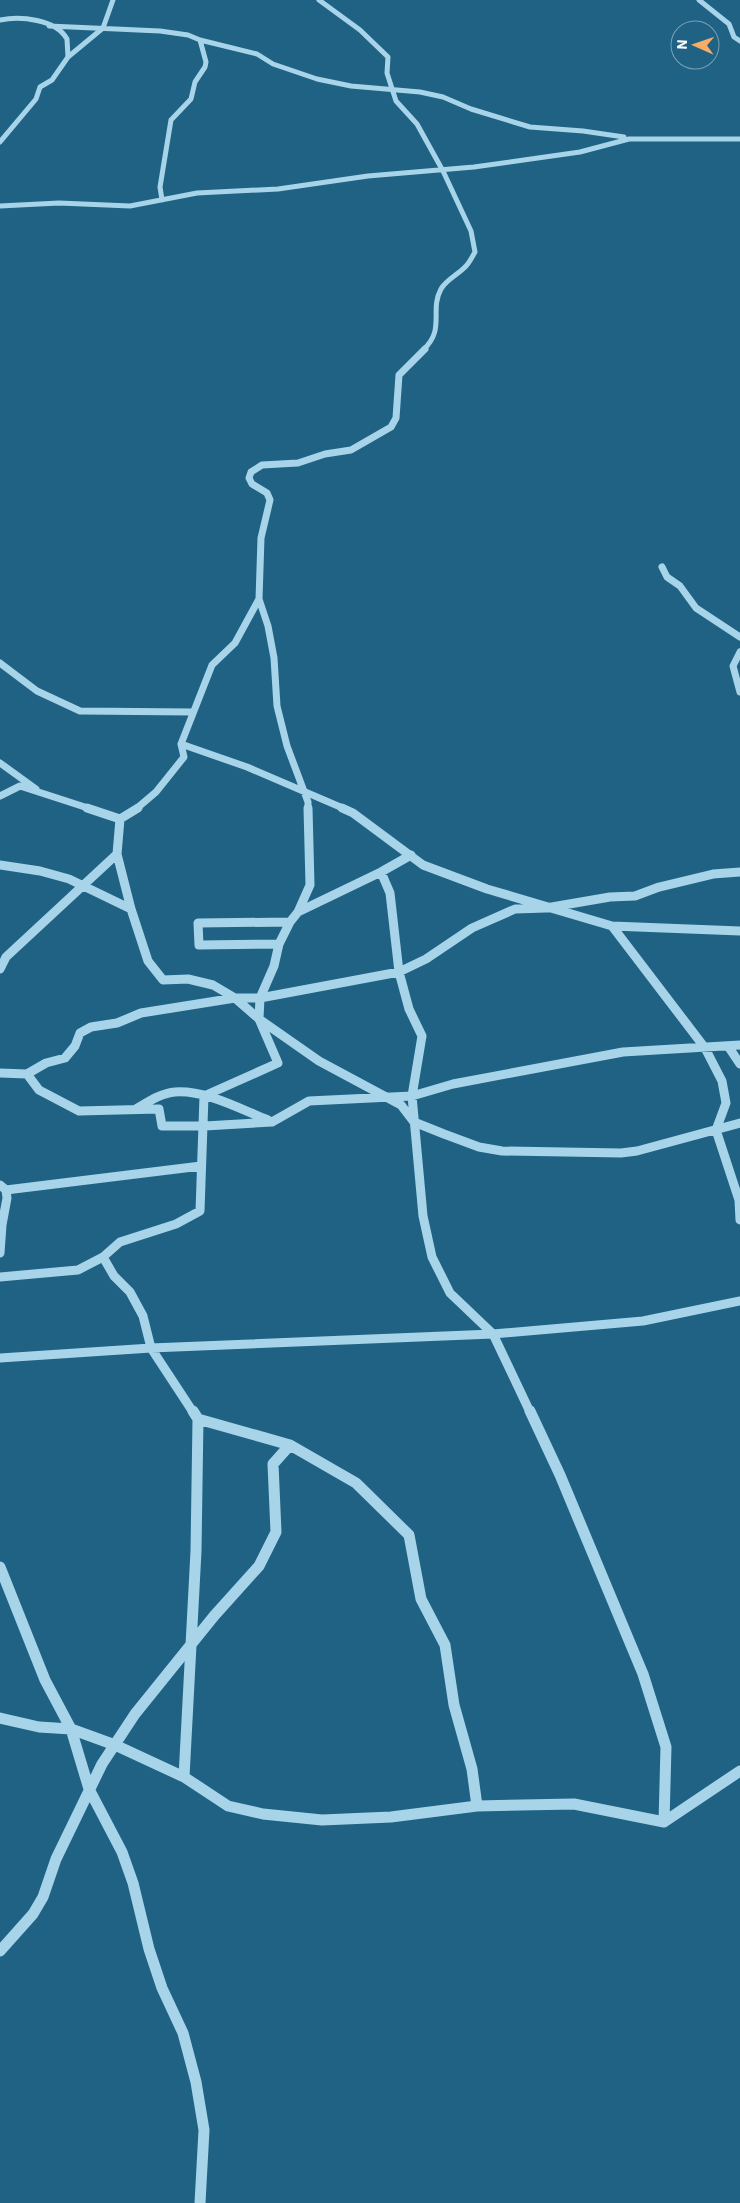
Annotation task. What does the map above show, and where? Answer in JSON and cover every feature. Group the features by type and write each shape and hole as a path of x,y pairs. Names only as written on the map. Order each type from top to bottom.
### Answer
{"street":[{"path":"0,142 36,99 40,87 52,80 68,57 103,28 113,0"},
{"path":"204,1096 278,1063 259,1019 260,998 274,966 279,944 290,922 298,912 310,885 308,802 287,746 277,706 274,658 268,626 259,599 261,538 270,500 267,493 252,484 248,478 250,472 262,465 298,463 325,454 351,450 391,427 396,418 399,375 430,344 437,329 436,312 441,289 466,267 475,252 471,231 443,171 417,124 396,101 387,73 388,57 360,30 319,0"},
{"path":"699,0 729,24 734,37 740,40"},
{"path":"0,20 19,17 48,26 65,34 68,40 68,57"},
{"path":"48,26 160,31 188,35 200,40 257,54 273,64 317,79 351,86 393,89 443,97 471,109 530,127 642,138 740,139"},
{"path":"162,200 160,187 171,120 191,99 196,82 205,67 206,62 200,40"},
{"path":"0,206 59,203 130,206 197,193 278,189 368,176 443,171 580,152 614,142 642,138"},
{"path":"662,567 667,576 680,586 696,608 740,637"},
{"path":"0,796 20,786 120,819 138,811 164,783 184,757 181,744 212,665 234,643 259,599"},
{"path":"740,652 733,666 740,692"},
{"path":"0,663 37,691 80,711 192,712"},
{"path":"181,744 247,767 304,790 353,813 423,865 449,876 546,908 612,926 740,931"},
{"path":"0,763 43,794"},
{"path":"120,819 117,854 131,909 148,961 163,980 188,979 213,985 235,998 259,1019 319,1061 401,1105 414,1122 479,1147 502,1151 621,1153 637,1151 740,1123"},
{"path":"0,969 6,957 117,854"},
{"path":"298,912 412,855"},
{"path":"0,865 40,871 83,884 131,909"},
{"path":"381,872 390,893 399,972 409,1009 422,1036 412,1096 423,1216 432,1257 450,1293 492,1334 560,1476 643,1674 666,1747 664,1822"},
{"path":"0,1074 26,1074 46,1063 65,1058 75,1046 80,1033 91,1026 117,1023 141,1013 235,998 260,998 399,972 426,959 472,928 515,909 546,908 610,897 636,896 659,887 713,874 740,872"},
{"path":"279,944 199,945 198,922 290,922"},
{"path":"612,926 705,1048 718,1070 726,1102 716,1130 739,1200 740,1220"},
{"path":"26,1074 39,1090 79,1111 158,1109 162,1126 204,1126 272,1122 308,1101 412,1096 454,1084 623,1052 740,1045"},
{"path":"728,1046 740,1064"},
{"path":"136,1109 155,1098 176,1092 204,1096 272,1122"},
{"path":"0,1277 78,1270 103,1257 120,1242 176,1224 200,1210 204,1096"},
{"path":"0,1253 2,1225 8,1198 3,1187 64,1184 141,1172 201,1166"},
{"path":"103,1257 114,1276 130,1292 143,1316 151,1348 198,1419 196,1551 184,1777"},
{"path":"0,1358 151,1348 492,1334 643,1321 740,1301"},
{"path":"198,1419 290,1445 356,1483 409,1535 421,1599 445,1644 454,1705 472,1769 477,1806"},
{"path":"0,1951 33,1914 43,1897 56,1860 89,1789 102,1764 135,1714 192,1646 214,1616 259,1566 276,1532 272,1464 290,1445"},
{"path":"0,1567 45,1680 71,1729 89,1789 122,1852 138,1899 149,1949 162,1988 183,2033 194,2074 204,2130 200,2203"},
{"path":"0,1718 38,1727 71,1729 115,1745 184,1777 228,1806 263,1814 322,1820 391,1817 477,1806 574,1804 664,1822 740,1771"}]}
